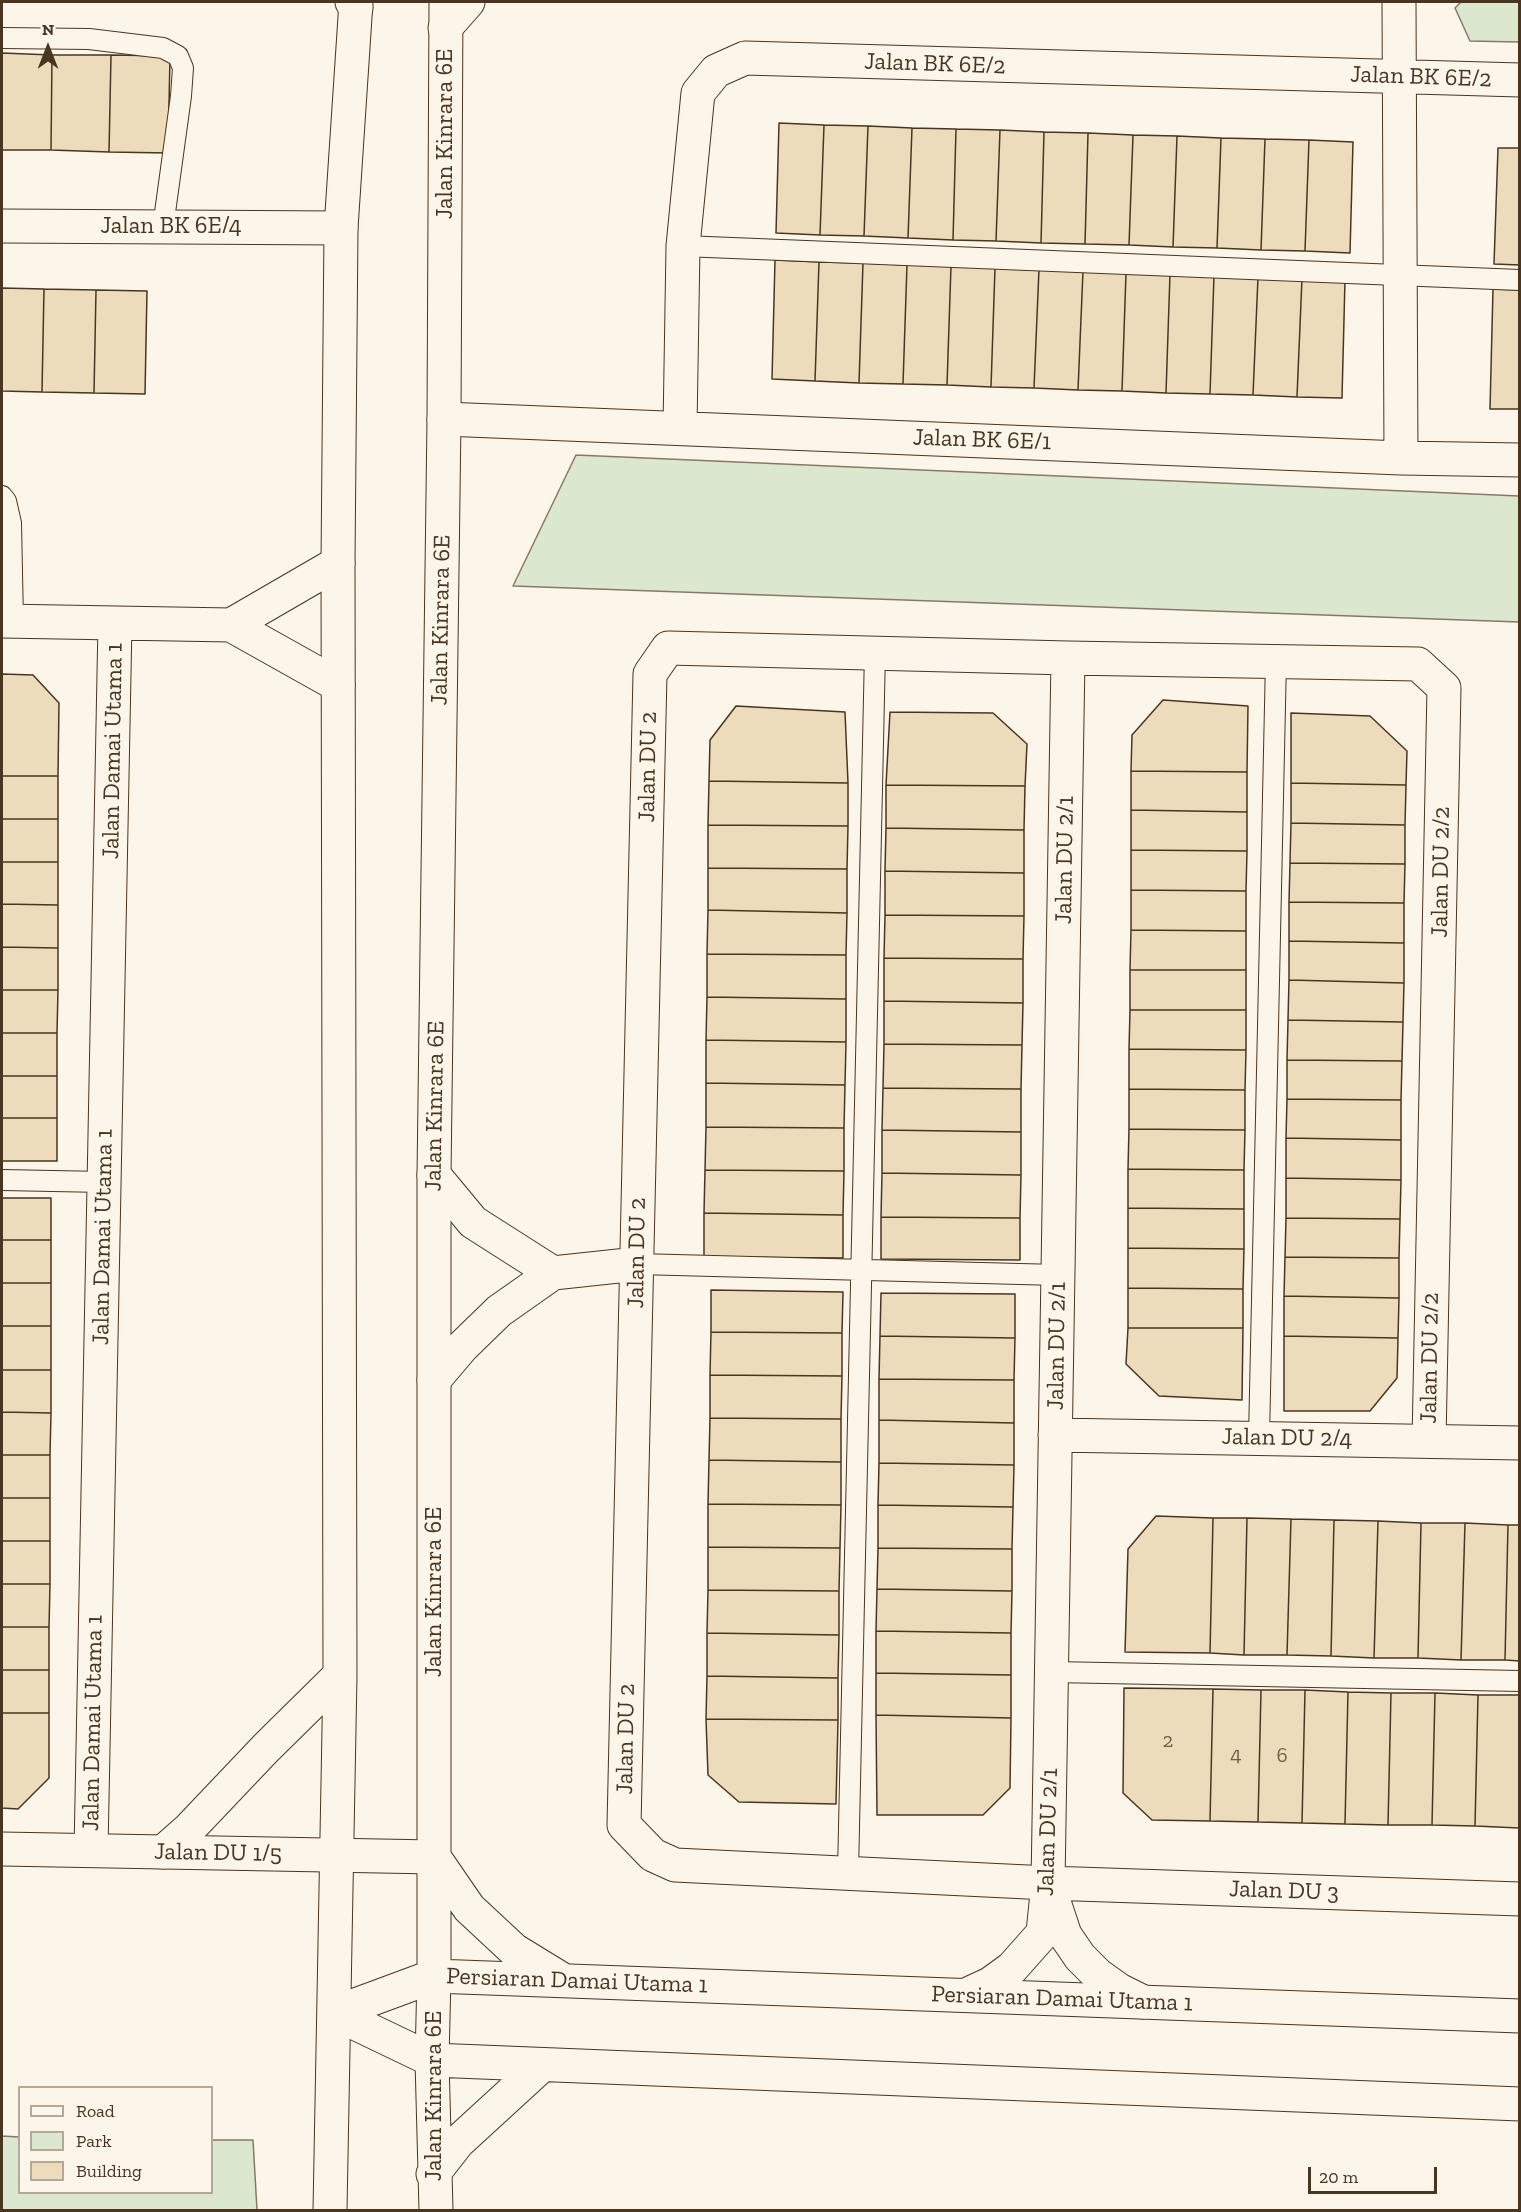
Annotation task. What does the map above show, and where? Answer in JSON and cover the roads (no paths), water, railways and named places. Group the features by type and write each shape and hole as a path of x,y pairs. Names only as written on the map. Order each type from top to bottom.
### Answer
{"street":[{"path":"445,15 468,2"},
{"path":"1399,2 1401,458"},
{"path":"330,2211 340,1676 338,563 341,228 355,4"},
{"name":"Jalan Kinrara 6E","path":"436,2211 433,2174 432,2061 434,1976 434,1175 444,419 445,15"},
{"name":"Jalan BK 6E/2","path":"680,428 683,246 698,93 716,71 745,58 1520,80"},
{"name":"Jalan BK 6E/4","path":"2,225 341,228"},
{"name":"Jalan BK 6E/1","path":"444,419 1401,458 1520,460"},
{"path":"231,626 338,563"},
{"name":"Jalan Damai Utama 1","path":"7,621 231,626 338,686"},
{"name":"Jalan Damai Utama 1","path":"91,1851 115,623"},
{"name":"Jalan DU 2","path":"1048,1883 675,1865 653,1856 624,1825 650,674 668,648 1068,658"},
{"name":"Jalan DU 2/2","path":"1068,658 1418,664 1444,688 1429,1441"},
{"name":"Jalan DU 2/1","path":"966,1995 990,1984 1012,1968 1029,1952 1043,1933 1048,1883 1068,658"},
{"path":"434,1175 473,1222 553,1273"},
{"path":"434,1380 462,1347 499,1311 553,1273 637,1264"},
{"name":"Jalan DU 2/4","path":"1055,1435 1520,1443"},
{"path":"163,1852 189,1829 266,1748 340,1676"},
{"name":"Jalan DU 1/5","path":"2,1849 434,1857"},
{"path":"434,1857 469,1908 514,1950 565,1981"},
{"name":"Jalan DU 2/1","path":"1048,1883 1065,1935 1080,1957 1098,1976 1143,2002"},
{"name":"Jalan DU 3","path":"1048,1883 1520,1899"},
{"name":"Persiaran Damai Utama 1","path":"334,2013 434,1976 1520,2016"},
{"path":"334,2013 432,2061 1520,2104"},
{"path":"433,2174 458,2142 542,2065"}],"lane":[{"path":"2,38 89,39 163,48 178,56 183,68 181,96 163,227"},
{"path":"683,246 1520,279"},
{"path":"2,496 6,501 11,523 7,621"},
{"path":"848,1872 875,652"},
{"path":"1259,1437 1276,660"},
{"path":"2,1180 104,1182"},
{"path":"637,1264 1058,1275"},
{"path":"1052,1672 1520,1681"}]}
